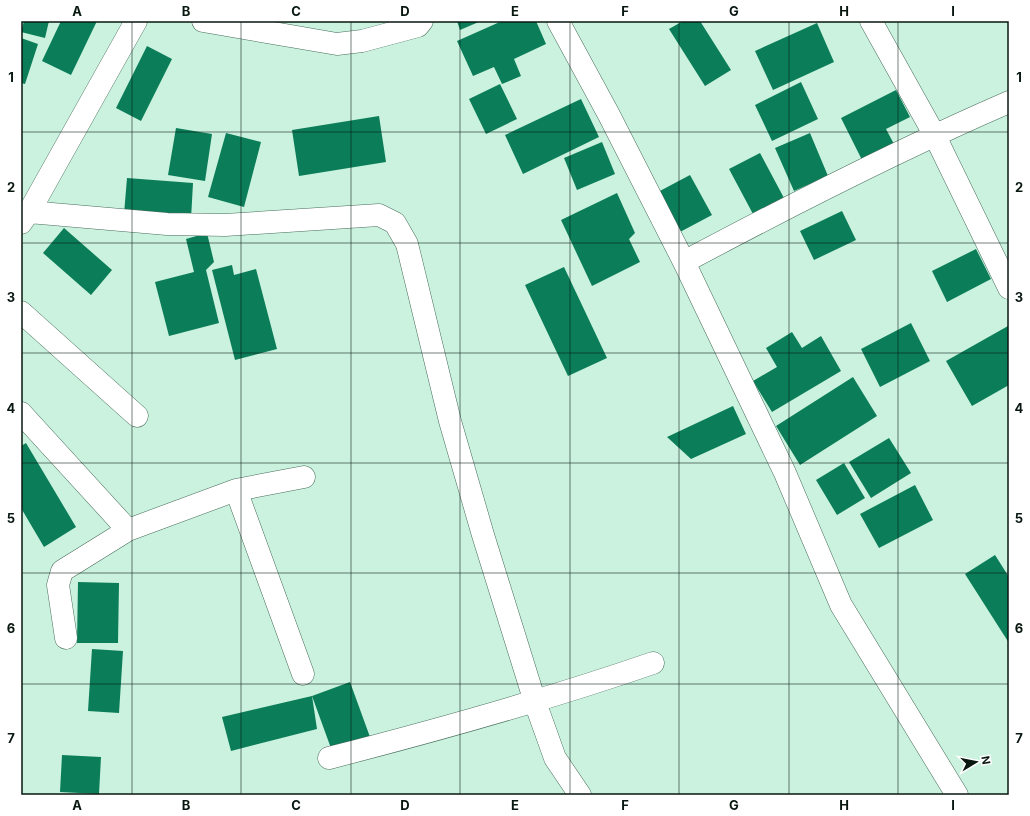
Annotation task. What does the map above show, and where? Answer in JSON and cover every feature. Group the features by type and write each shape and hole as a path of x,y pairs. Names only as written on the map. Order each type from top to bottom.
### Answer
{"street":[{"path":"136,21 25,218 224,225 379,214 395,223 407,244 450,421 483,535 535,702 555,758 580,795"},
{"path":"202,21 337,44 362,41 383,36 418,26 422,21"},
{"path":"558,21 609,115 684,262 785,473 841,605 957,795"},
{"path":"871,21 934,134 1009,288"},
{"path":"684,262 797,202 934,134 1009,102"},
{"path":"21,312 137,416"},
{"path":"21,413 128,530"},
{"path":"66,638 58,586 62,571 128,530 236,490 304,477"},
{"path":"236,490 303,674"},
{"path":"328,758 442,729 535,702 653,663"}],"building":[{"path":"24,21 49,21 45,38 21,32"},
{"path":"61,21 97,21 71,75 42,61"},
{"path":"457,21 481,21 460,30"},
{"path":"502,21 536,21 546,44 514,59 521,76 502,84 494,67 473,76 457,41"},
{"path":"683,21 700,21 731,70 705,86 669,29"},
{"path":"817,23 834,62 773,90 755,51"},
{"path":"21,38 38,44 25,84 21,83"},
{"path":"147,46 172,59 141,121 116,108"},
{"path":"801,82 818,119 772,141 755,105"},
{"path":"500,84 517,119 486,134 469,99"},
{"path":"896,90 910,117 886,129 895,146 863,162 841,118"},
{"path":"581,99 599,137 523,174 505,135"},
{"path":"379,116 386,162 299,176 292,130"},
{"path":"176,128 212,134 205,181 168,175"},
{"path":"226,133 261,142 244,207 208,197"},
{"path":"810,133 828,176 794,191 775,148"},
{"path":"602,142 615,174 577,190 564,158"},
{"path":"760,153 784,198 753,214 729,169"},
{"path":"690,175 712,215 680,232 658,192"},
{"path":"127,178 193,183 191,219 124,214"},
{"path":"617,193 635,233 629,239 640,262 592,286 561,220"},
{"path":"842,211 856,240 814,260 800,231"},
{"path":"64,228 112,270 91,295 43,253"},
{"path":"207,233 214,262 206,270 219,323 169,336 155,282 194,272 186,239"},
{"path":"976,249 991,279 947,302 932,271"},
{"path":"232,265 234,275 256,269 277,349 235,360 212,270"},
{"path":"564,267 607,358 568,376 525,285"},
{"path":"911,323 930,361 880,387 861,349"},
{"path":"1008,326 1009,385 972,406 946,361"},
{"path":"792,332 802,348 821,336 841,371 772,412 753,381 777,367 766,348"},
{"path":"853,377 877,416 800,465 776,426"},
{"path":"733,406 746,434 691,459 667,437"},
{"path":"889,438 911,473 871,498 849,462"},
{"path":"26,443 76,527 44,547 21,508 21,446"},
{"path":"844,463 865,498 837,515 816,480"},
{"path":"915,485 933,520 879,548 860,514"},
{"path":"995,555 1009,577 1009,643 965,574"},
{"path":"78,582 119,583 118,643 77,643"},
{"path":"92,649 123,651 119,713 88,711"},
{"path":"350,682 370,737 332,751 312,696"},
{"path":"312,696 317,729 231,751 222,717"},
{"path":"62,755 101,757 99,794 60,792"}]}
